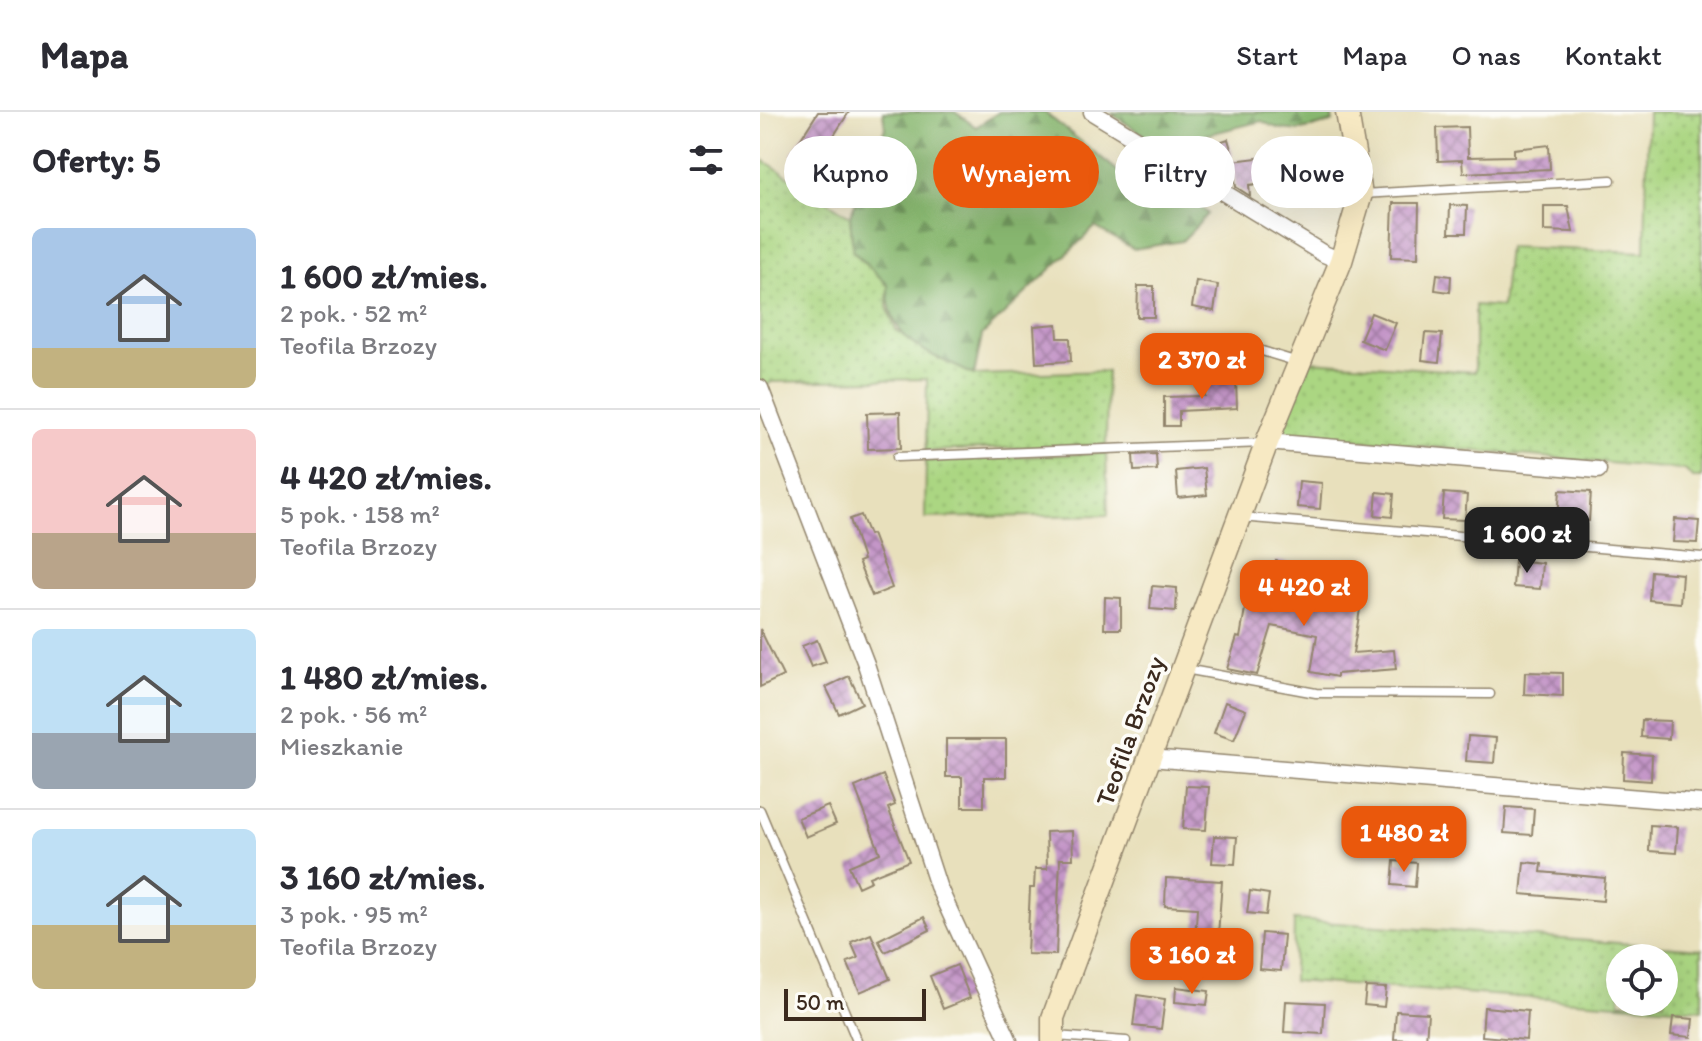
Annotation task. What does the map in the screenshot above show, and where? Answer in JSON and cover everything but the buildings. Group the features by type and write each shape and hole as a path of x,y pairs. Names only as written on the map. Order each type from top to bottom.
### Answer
{"street":[{"path":"1092,112 1311,246 1341,261"},
{"name":"Teofila Brzozy","path":"1347,112 1351,136"},
{"name":"Teofila Brzozy","path":"1053,1039 1053,1018 1267,442 1341,261 1357,208"},
{"path":"760,388 866,664 938,886 1009,1041"},
{"path":"1267,442 1598,470"},
{"path":"1150,758 1702,803"}],"lane":[{"path":"1373,193 1611,180"},
{"path":"1161,339 1262,351 1299,362"},
{"path":"897,457 1267,442"},
{"path":"1239,517 1702,557"},
{"path":"1183,669 1316,693 1490,694"},
{"path":"760,810 857,1041"},
{"path":"1053,1039 1126,1041"}],"green space":[{"path":"883,112 955,112 976,127 999,112 1044,112 1074,136 933,136 933,208 1099,208 1099,156 1115,169 1115,208 1201,208 1208,214 1182,241 1134,249 1095,227 982,335 974,375 926,352 902,333 889,305 888,285 853,251 850,216 853,208 917,208 917,136 882,136 885,128"},
{"path":"1331,112 1333,122 1288,130 1262,121 1201,136 1145,136 1112,114"},
{"path":"1648,112 1702,112 1702,478 1693,478 1685,470 1279,433 1311,361 1475,372 1475,305 1502,307 1508,247 1645,252"},
{"path":"760,158 784,173 784,208 838,208 850,216 853,251 888,285 887,307 896,330 934,356 974,375 1107,371 1106,445 926,451 927,379 771,382 760,392"},
{"path":"1106,453 1108,515 925,518 926,461"},
{"path":"1294,920 1632,944 1606,944 1606,1003 1293,981"},
{"path":"1678,947 1702,949 1702,1010 1678,1008"}]}
